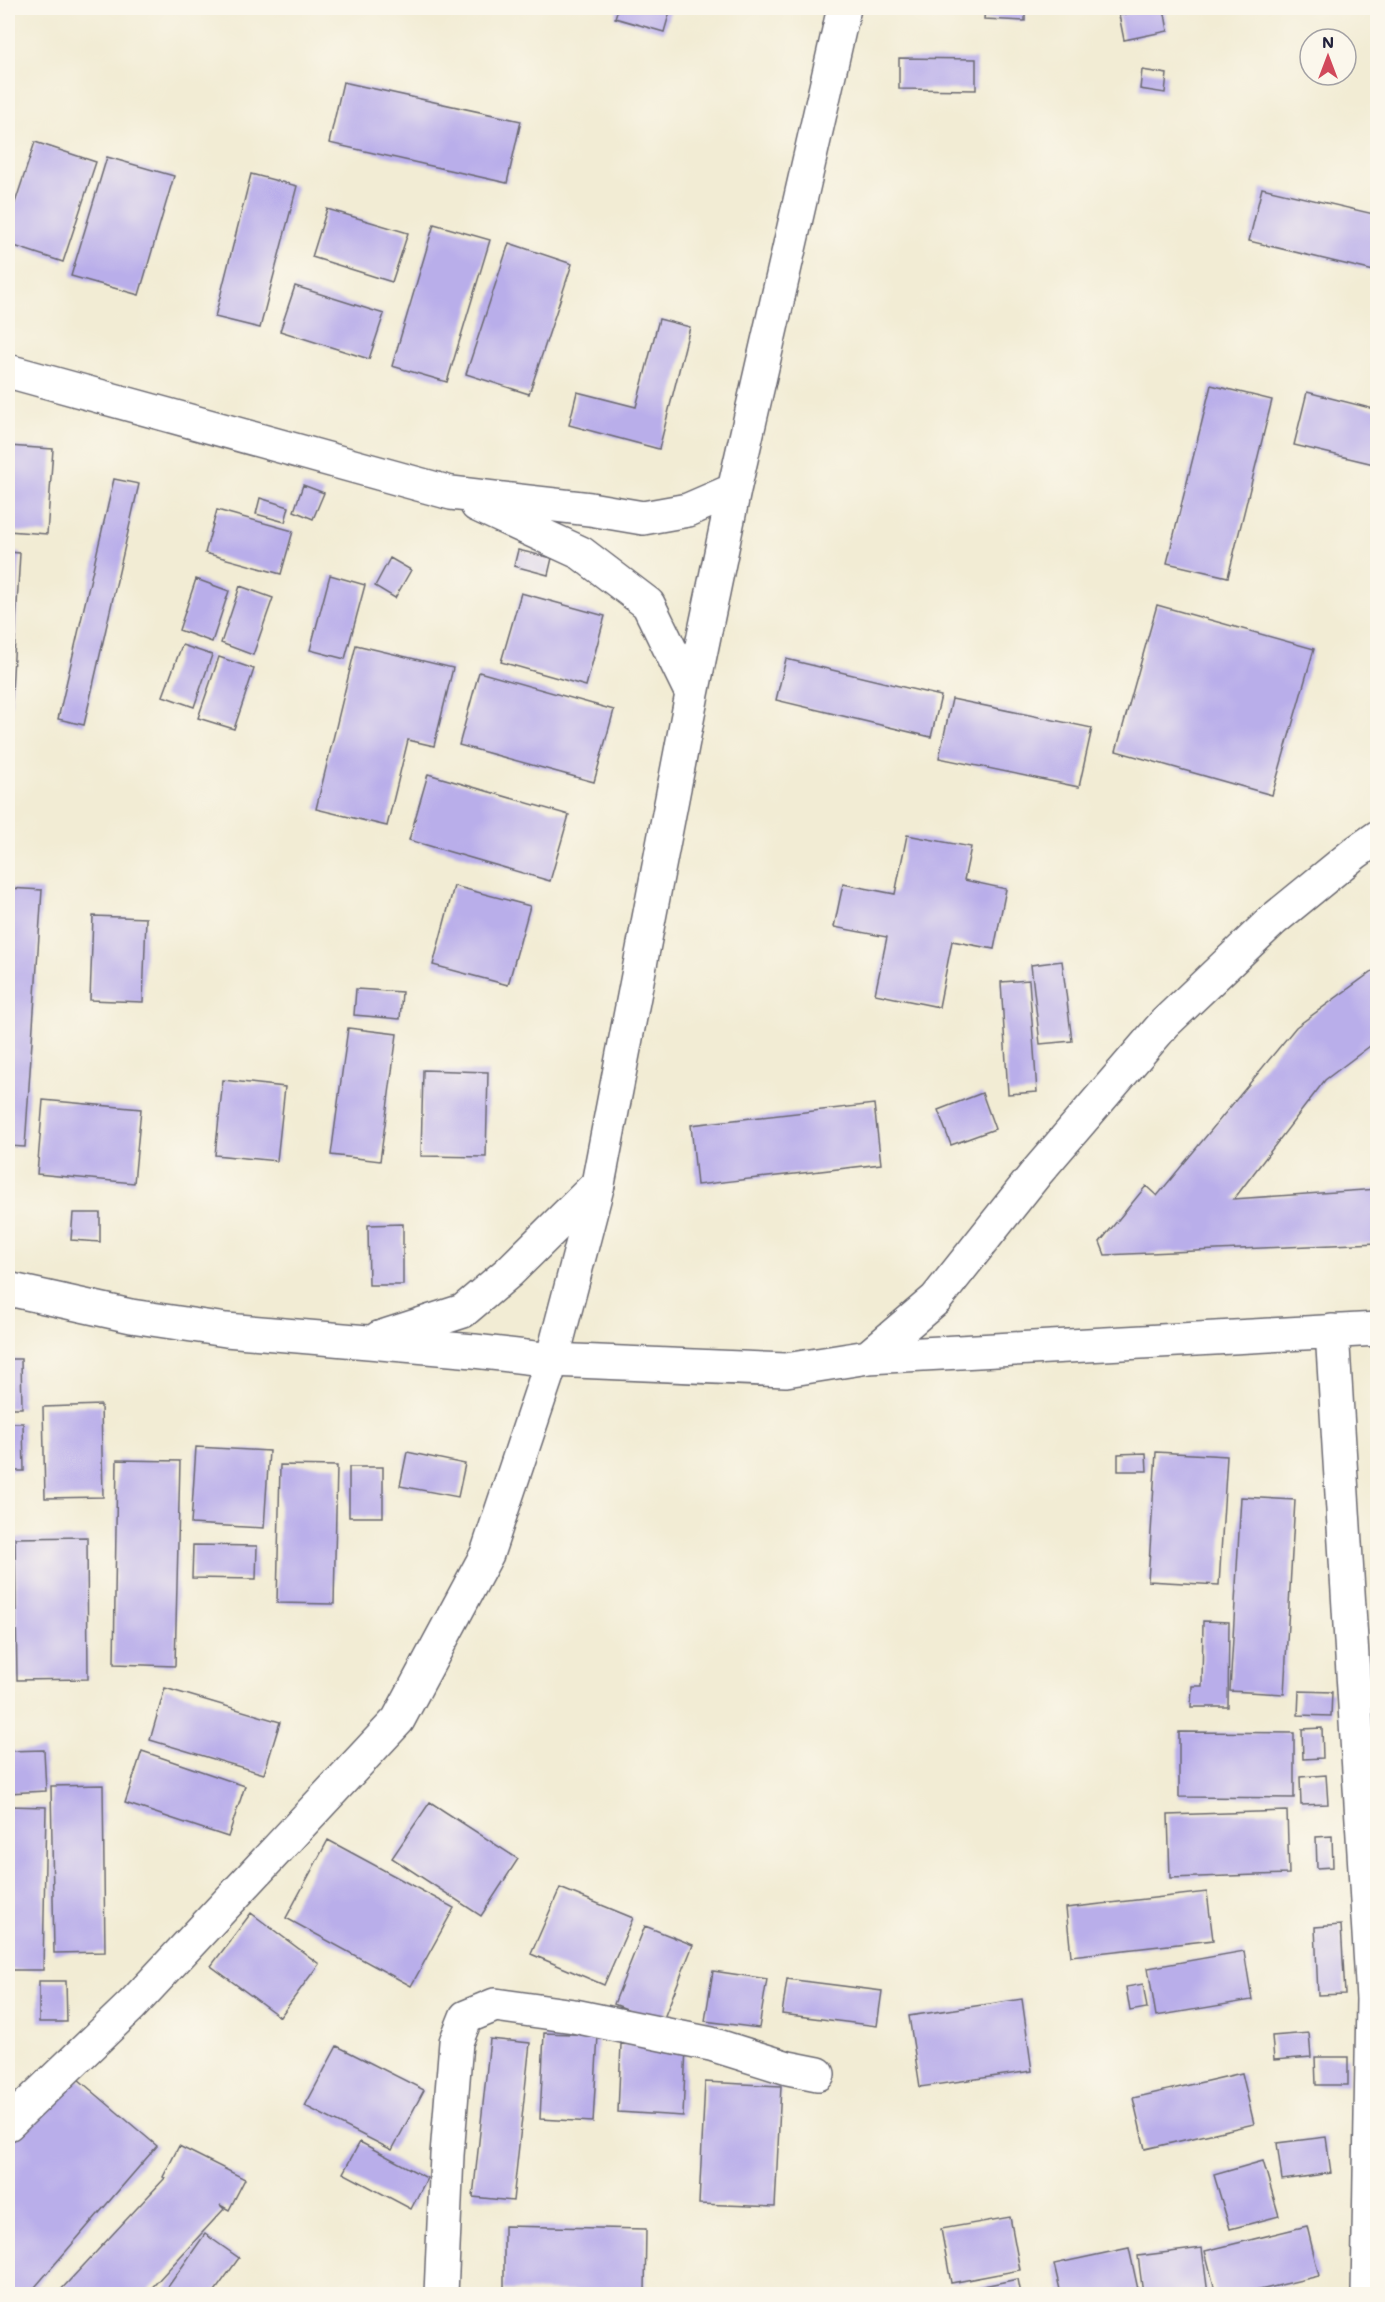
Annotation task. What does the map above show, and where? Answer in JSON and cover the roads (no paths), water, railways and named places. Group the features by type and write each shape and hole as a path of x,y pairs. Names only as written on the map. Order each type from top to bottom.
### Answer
{"street":[{"path":"8,2124 132,2005 398,1720 487,1554 552,1360 598,1184 692,694 734,490 844,8"},
{"path":"8,371 451,493 590,509 643,518 688,510 734,490"},
{"path":"451,493 581,553 648,604 692,694"},
{"path":"868,1358 936,1299 1037,1172 1165,1023 1273,921 1377,837"},
{"path":"367,1341 463,1311 509,1272 598,1184"},
{"path":"8,1289 131,1316 226,1330 367,1341 552,1360 786,1370 868,1358 1377,1329"},
{"path":"1332,1331 1375,1999 1368,2295"},
{"path":"441,2295 447,2155 456,2042 466,2018 495,2005 574,2016 711,2044 788,2068 818,2074"}]}
